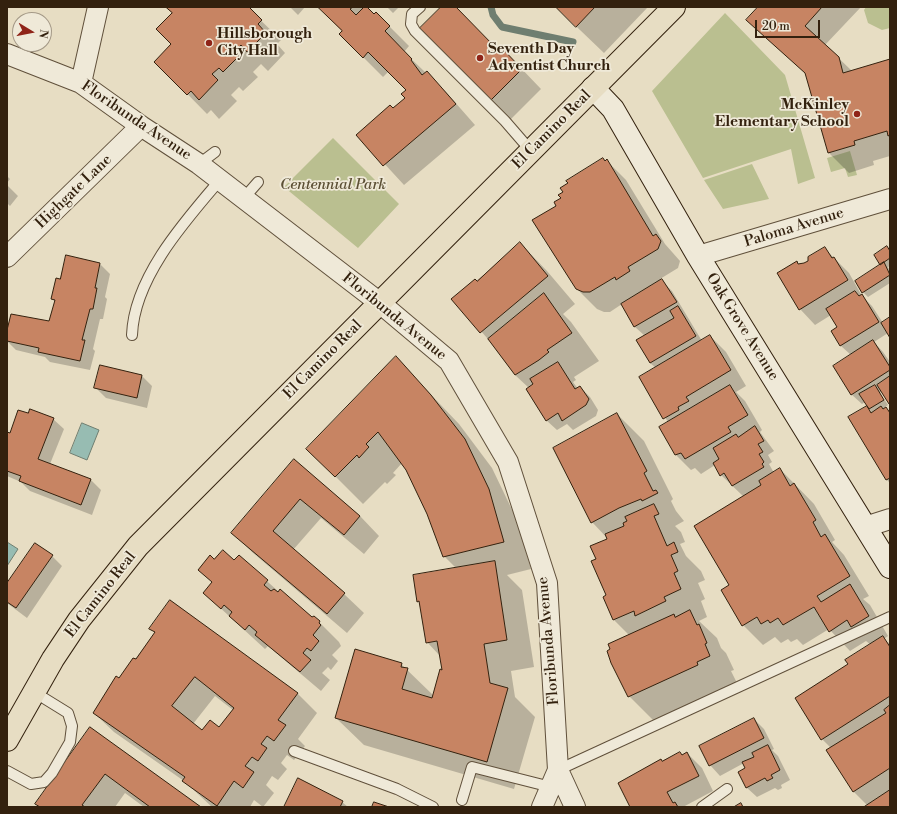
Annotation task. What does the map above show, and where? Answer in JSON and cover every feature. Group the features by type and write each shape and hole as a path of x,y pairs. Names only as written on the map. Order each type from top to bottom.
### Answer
{"main road":[{"name":"El Camino Real","path":"7,740 34,692 79,620 138,546 674,7"}],"street":[{"path":"81,83 98,7"},
{"name":"Floribunda Avenue","path":"7,54 81,83 141,126 207,158 220,180 380,303 448,361 508,462 547,583 555,778 575,807"},
{"name":"Oak Grove Avenue","path":"593,88 613,109 698,256 890,567"},
{"name":"Highgate Lane","path":"7,257 141,126"},
{"name":"Paloma Avenue","path":"698,256 890,199"},
{"path":"865,527 890,519"},
{"path":"542,807 555,778"}],"lane":[{"path":"420,7 412,14 411,24 415,31 505,121 531,151"},
{"path":"132,335 133,320 144,287 174,234 220,180"},
{"path":"244,198 258,182"},
{"path":"462,800 472,767 555,778 890,617"},
{"path":"7,771 31,784 44,782 52,773 70,742 72,726 68,713 34,692"},
{"path":"294,751 396,789 433,807"},
{"path":"702,807 727,789"}],"green space":[{"path":"866,7 890,7 890,28 882,30 868,23 864,10"},
{"path":"725,13 785,75 815,178 798,184 791,149 703,178 652,91"},
{"name":"Centennial Park","path":"333,138 399,204 358,248 284,187"},
{"path":"850,151 857,175 848,177 845,168 831,172 827,158"},
{"path":"752,164 769,199 723,209 704,180"}],"water":[{"path":"82,423 99,430 87,460 70,453"},
{"path":"7,542 18,549 7,566"}],"building":[{"path":"166,7 249,7 262,20 258,24 266,33 247,52 241,45 234,52 239,56 223,72 219,68 212,74 218,80 199,100 191,91 187,95 154,62 171,44 156,29 172,13"},
{"path":"318,7 353,7 350,9 356,15 364,7 367,7 374,14 376,12 390,26 385,31 412,59 411,60 422,75 427,71 456,104 383,166 356,135 390,105 393,108 405,98 401,94 406,90 368,52 363,58 339,34 342,31"},
{"name":"Seventh Day Adventist Church","path":"441,7 456,7 496,48 499,45 522,69 490,101 418,30"},
{"path":"556,7 595,7 576,27"},
{"path":"758,7 822,7 805,26 839,57 843,73 890,59 890,135 888,136 887,131 854,141 855,145 828,153 805,73 746,20"},
{"path":"603,158 605,161 607,159 653,236 656,234 661,241 658,249 628,267 630,271 616,280 615,277 590,292 583,292 576,289 532,220 556,206 554,202 561,198 558,195 563,192 560,188 568,183 566,181"},
{"path":"520,242 548,276 480,333 451,299 475,279 477,281"},
{"path":"887,246 890,251 890,258 880,265 874,255"},
{"path":"825,247 832,258 834,257 848,280 799,310 777,273 797,261 798,264 808,261 808,257"},
{"path":"66,255 100,263 93,309 90,309 82,340 85,340 80,361 38,352 39,348 7,341 7,330 11,314 49,321 55,300 51,299 56,278 60,279"},
{"path":"884,262 890,275 862,293 855,281"},
{"path":"662,279 677,302 634,327 621,304"},
{"path":"855,291 859,296 862,294 879,322 840,346 831,331 837,327 826,309"},
{"path":"544,293 572,333 547,350 549,352 539,360 515,375 488,339"},
{"path":"678,306 696,336 650,363 636,340 674,318 670,311"},
{"path":"890,317 890,338 881,323"},
{"path":"710,335 731,370 686,397 689,401 678,407 679,410 663,419 639,377"},
{"path":"873,340 890,367 890,370 851,395 833,366"},
{"path":"396,356 431,395 465,439 489,489 504,542 443,557 427,514 406,470 378,432 366,444 369,447 359,458 357,455 335,477 306,449"},
{"path":"558,362 575,389 580,386 589,399 586,405 562,421 558,413 546,421 526,389 533,384 530,379"},
{"path":"100,365 142,375 137,398 94,388"},
{"path":"890,376 890,403 889,404 877,385"},
{"path":"730,385 748,415 728,427 731,432 685,459 681,453 675,455 659,427"},
{"path":"875,385 884,400 869,409 859,394"},
{"path":"867,406 871,413 881,406 883,409 886,407 890,413 890,478 886,480 848,417"},
{"path":"30,409 54,418 38,459 91,479 81,505 19,481 21,476 7,471 7,432 10,433 18,410 28,413"},
{"path":"617,413 647,471 644,473 653,491 656,490 658,493 642,501 641,499 619,508 591,523 553,448"},
{"path":"755,426 764,441 758,444 763,452 759,454 764,462 762,464 764,467 732,486 724,473 720,476 713,463 719,459 713,448 736,434 738,437"},
{"path":"294,459 360,516 344,535 300,499 273,531 345,593 327,614 231,533"},
{"path":"780,468 790,486 794,483 816,520 813,522 821,537 825,534 850,576 817,596 821,602 850,584 869,616 851,627 847,620 829,632 814,607 783,625 778,618 770,623 768,620 761,624 757,617 742,626 721,590 729,585 694,526 761,485 759,481"},
{"path":"654,504 659,514 654,516 667,546 674,542 678,552 671,555 678,571 674,573 681,589 664,597 666,601 635,616 634,611 613,620 603,597 606,595 591,561 596,559 590,546 607,539 605,534 624,526 623,523 627,521 625,517"},
{"path":"35,543 53,555 16,608 7,602 7,583"},
{"path":"223,550 234,560 239,555 268,580 264,585 271,591 274,589 278,592 280,589 312,617 314,616 320,621 319,623 321,625 313,635 319,641 311,651 307,648 303,653 311,660 300,672 255,635 257,632 249,625 245,630 229,616 232,612 224,605 221,609 203,593 212,582 198,570 210,555 214,559"},
{"path":"495,561 507,640 484,644 490,683 508,688 487,762 335,718 355,649 402,663 401,667 408,668 402,689 432,698 440,669 442,670 437,641 426,643 413,575"},
{"path":"170,600 298,693 278,720 286,725 274,741 267,736 261,744 267,748 258,761 252,757 245,766 254,772 243,788 234,781 217,806 182,781 185,777 93,713 116,676 119,678 133,658 136,659 155,632 149,629","holes":["195,677 234,708 219,727 210,720 202,730 172,706"]},
{"path":"690,610 697,625 699,624 707,643 705,644 710,656 697,662 698,665 628,697 611,663 607,651 610,649 608,644 674,614 675,617"},
{"path":"883,636 890,647 890,696 821,740 795,698 848,664 845,660"},
{"path":"890,705 890,768 853,792 826,750 886,713 884,710"},
{"path":"754,718 764,738 709,766 699,746"},
{"path":"90,727 201,807 150,807 105,774 82,805 85,807 40,807 35,804"},
{"path":"768,745 780,770 771,775 773,778 767,781 765,778 746,788 738,772 745,768 742,762 754,757 752,753"},
{"path":"680,752 682,755 687,752 699,776 667,792 673,803 675,802 678,807 630,807 618,783 661,759 662,761"},
{"path":"298,778 343,801 340,807 284,807"},
{"path":"890,790 890,807 864,807"},
{"path":"374,802 389,807 372,807"},
{"path":"741,803 743,807 734,807"}],"waterway":[{"path":"491,7 493,15 502,27 573,42"}],"place":[{"name":"Hillsborough City Hall","path":"209,43"},
{"name":"Seventh Day Adventist Church","path":"480,58"},
{"name":"McKinley Elementary School","path":"857,114"}]}
